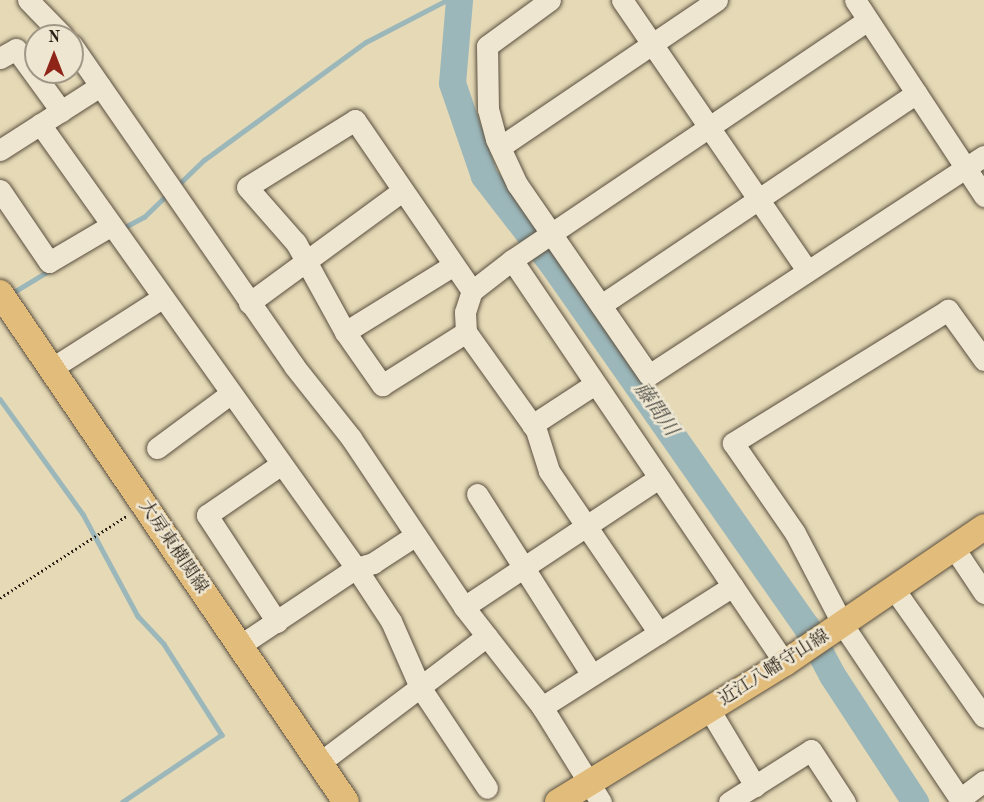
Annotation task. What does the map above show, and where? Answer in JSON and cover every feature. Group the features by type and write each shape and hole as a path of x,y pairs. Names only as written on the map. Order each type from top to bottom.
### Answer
{"main road":[{"name":"大房東横関線","path":"0,293 346,802"},
{"name":"近江八幡守山線","path":"558,802 595,792 709,709 843,625 984,527"}],"street":[{"path":"29,0 52,24"},
{"path":"550,0 487,46 488,109 500,147 517,184 649,375 806,269 984,156"},
{"path":"622,0 806,269"},
{"path":"500,147 717,0"},
{"path":"855,0 984,196"},
{"path":"659,633 549,471 532,425 466,332 465,312 472,291 512,260 553,234 707,125 868,20"},
{"path":"0,58 16,49 61,111"},
{"path":"84,63 249,303 351,438 464,607 542,707 595,792"},
{"path":"0,150 100,86"},
{"path":"601,305 760,201 916,93"},
{"path":"466,332 382,385 345,332 305,265 296,243 247,187 355,120 452,266 472,291"},
{"path":"40,124 280,465 356,568 391,621 420,687 487,788"},
{"path":"0,190 49,262 110,226"},
{"path":"249,303 305,265 402,191"},
{"path":"512,260 785,663"},
{"path":"345,332 452,266"},
{"path":"52,368 162,298"},
{"path":"984,360 948,310 733,443 795,533 843,625 960,799 984,781"},
{"path":"532,425 595,384"},
{"path":"157,448 230,393"},
{"path":"277,622 207,515 280,465"},
{"path":"464,607 659,478"},
{"path":"477,494 592,675"},
{"path":"239,646 356,568 373,563 416,535"},
{"path":"954,548 984,593"},
{"path":"542,707 733,586"},
{"path":"894,589 984,717"},
{"path":"318,764 487,636"},
{"path":"709,709 754,786"},
{"path":"729,802 811,750 845,802"}],"path":[{"path":"0,598 86,540 145,504"}],"waterway":[{"path":"178,185 204,160 366,42 447,0"},
{"name":"藤間川","path":"459,0 452,83 484,176 553,265 806,626 832,675 915,802"},
{"path":"123,228 144,217 166,196"},
{"path":"14,292 50,270"},
{"path":"0,399 83,514 138,616 164,644 222,735 123,802"}]}
